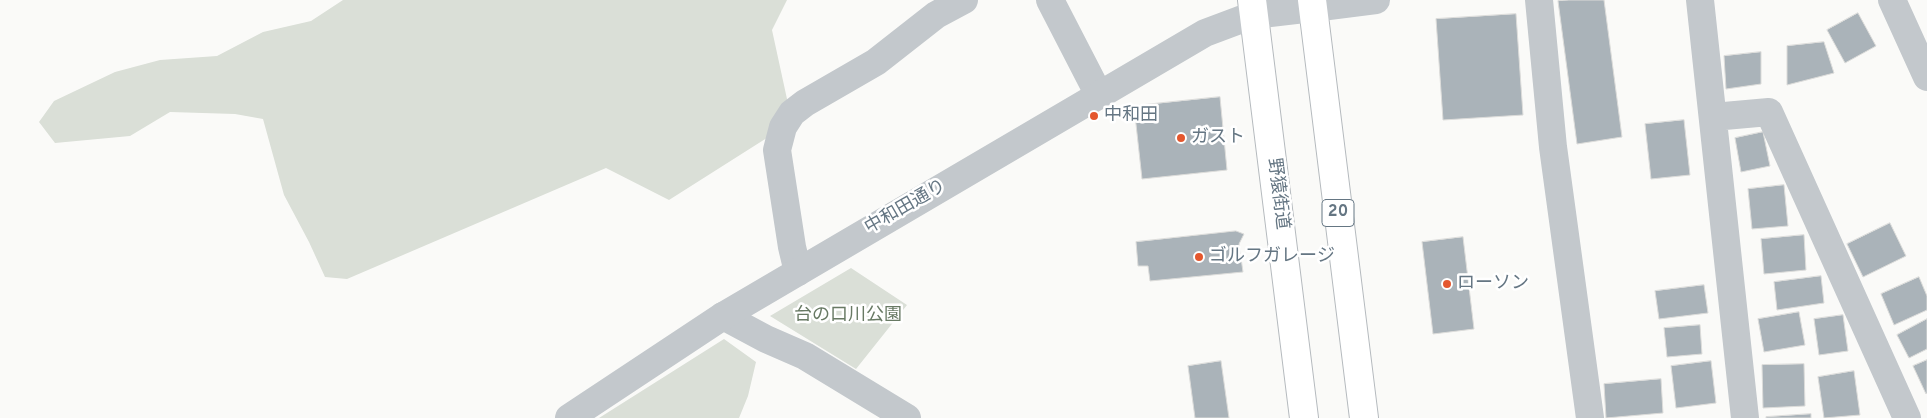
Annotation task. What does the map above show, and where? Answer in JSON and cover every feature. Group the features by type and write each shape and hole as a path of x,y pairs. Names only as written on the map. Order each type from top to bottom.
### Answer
{"main road":[{"name":"20","path":"1312,4 1364,418"},
{"name":"野猿街道","path":"1252,7 1304,418"}],"street":[{"path":"798,272 792,246 777,150 783,127 792,113 805,103 876,62 936,16 964,0"},
{"path":"1050,0 1099,95"},
{"name":"中和田通り","path":"572,417 723,316 1252,7 1376,0"},
{"path":"1539,0 1552,147 1590,418"},
{"path":"1700,0 1745,418"},
{"path":"1892,0 1927,77"},
{"path":"1713,117 1769,112 1907,418"},
{"path":"723,316 766,339 805,356 907,418"}],"green space":[{"path":"343,0 787,0 772,30 792,122 669,200 606,168 347,279 325,277 284,195 263,119 235,114 170,112 130,136 55,143 39,122 54,101 115,72 160,60 217,56 263,32 311,21"},
{"name":"台の口川公園","path":"851,268 907,305 856,369 770,316"},
{"path":"724,339 756,362 748,396 739,418 599,418"}],"building":[{"path":"1604,0 1622,137 1577,144 1558,1"},
{"path":"1858,13 1876,46 1845,63 1827,30"},
{"path":"1516,14 1523,115 1443,120 1436,19"},
{"path":"1824,42 1834,73 1787,85 1787,46"},
{"path":"1761,52 1761,84 1726,89 1724,56"},
{"name":"ガスト","path":"1220,97 1227,170 1142,179 1134,106"},
{"path":"1684,120 1690,175 1651,179 1645,124"},
{"path":"1763,132 1770,166 1741,172 1735,138"},
{"path":"1784,185 1788,226 1752,229 1748,189"},
{"path":"1890,223 1906,256 1863,277 1847,244"},
{"path":"1236,231 1244,234 1239,244 1243,272 1150,281 1148,266 1138,266 1136,242"},
{"path":"1804,235 1806,270 1764,274 1761,239"},
{"path":"1463,237 1474,329 1433,334 1422,242"},
{"path":"1821,276 1824,303 1777,310 1774,282"},
{"path":"1919,277 1927,296 1927,310 1894,325 1881,294"},
{"path":"1704,285 1708,313 1659,319 1655,291"},
{"path":"1799,312 1805,345 1764,352 1758,319"},
{"path":"1843,315 1848,351 1819,355 1814,319"},
{"path":"1927,319 1927,349 1909,358 1897,335"},
{"path":"1700,325 1702,354 1667,357 1664,328"},
{"path":"1927,360 1927,393 1926,394 1913,366"},
{"path":"1221,361 1229,418 1195,418 1188,366"},
{"path":"1711,361 1716,403 1676,408 1671,366"},
{"path":"1804,364 1805,406 1763,408 1762,365"},
{"path":"1854,371 1860,415 1824,418 1818,377"},
{"path":"1661,379 1663,413 1606,418 1604,384"},
{"path":"1811,414 1811,418 1766,418 1766,417"}],"place":[{"name":"中和田","path":"1094,116"},
{"name":"ガスト","path":"1181,138"},
{"name":"ゴルフガレージ","path":"1199,257"},
{"name":"ローソン","path":"1447,284"}]}
